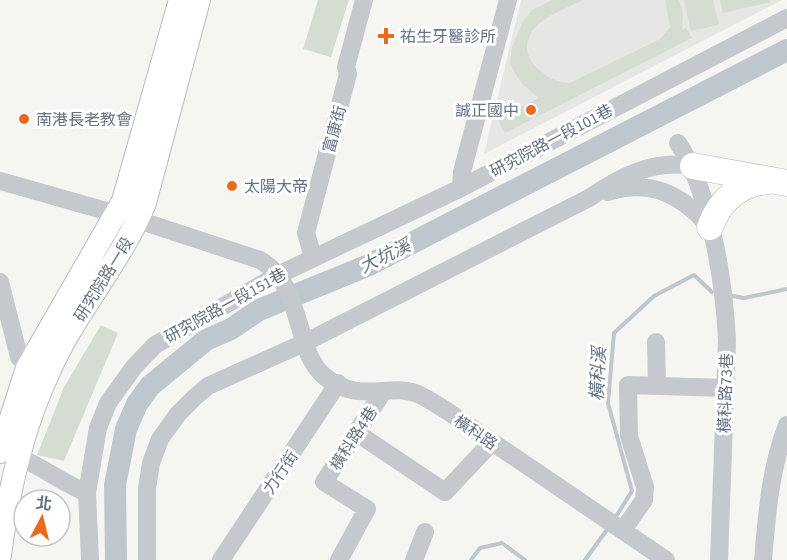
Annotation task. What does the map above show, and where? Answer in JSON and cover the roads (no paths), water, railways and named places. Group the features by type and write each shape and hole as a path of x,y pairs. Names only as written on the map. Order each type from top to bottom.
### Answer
{"highway":[{"path":"693,165 784,182"},
{"path":"710,227 724,200 737,190 756,183 784,182"}],"main road":[{"name":"研究院路一段","path":"7,453 128,217 141,143 180,0"},
{"name":"研究院路一段","path":"0,555 7,453 27,368 128,217 148,192 199,0"}],"street":[{"name":"富康街","path":"313,257 306,233 348,74 346,68 364,0"},
{"path":"460,188 462,172 508,0"},
{"name":"研究院路一段101巷","path":"313,257 460,188 787,18"},
{"name":"橫科路73巷","path":"678,143 693,165 710,227 725,309 725,388 719,560"},
{"path":"147,560 147,489 151,463 160,439 178,414 208,386 306,342 589,198 631,173 654,165 678,163 693,165"},
{"path":"0,182 128,217 260,260 280,279"},
{"path":"589,198 634,187 662,190 686,203 710,227"},
{"name":"研究院路一段151巷","path":"90,560 87,493 98,428 108,403 134,367 155,345 179,329 280,279 313,257"},
{"name":"橫科路","path":"280,279 300,321 311,361 325,377 354,392 419,394 666,560"},
{"path":"0,282 4,311 19,357 27,368"},
{"path":"656,342 657,386"},
{"name":"力行街","path":"221,560 338,384"},
{"path":"616,525 644,500 645,487 629,436 628,385 725,388"},
{"name":"橫科路4巷","path":"339,560 367,509 324,482 383,392"},
{"path":"762,560 771,480 778,449 787,425"},
{"path":"357,433 445,492 492,442"},
{"path":"7,453 87,493"},
{"path":"414,560 425,532"}],"waterway":[{"name":"大坑溪","path":"116,560 115,485 126,429 137,404 150,386 206,340 231,329 259,310 369,265 787,50"},
{"name":"橫科溪","path":"615,518 632,491 608,403 614,333 654,296 694,275 712,292"},
{"name":"橫科溪","path":"733,296 744,298 787,289"},
{"name":"橫科溪","path":"585,560 609,527"},
{"name":"橫科溪","path":"471,560 480,548 502,543 525,560"}],"place":[{"name":"祐生牙醫診所","path":"386,36"},
{"name":"誠正國中","path":"531,110"},
{"name":"南港長老教會","path":"24,119"},
{"name":"太陽大帝","path":"232,186"}]}
